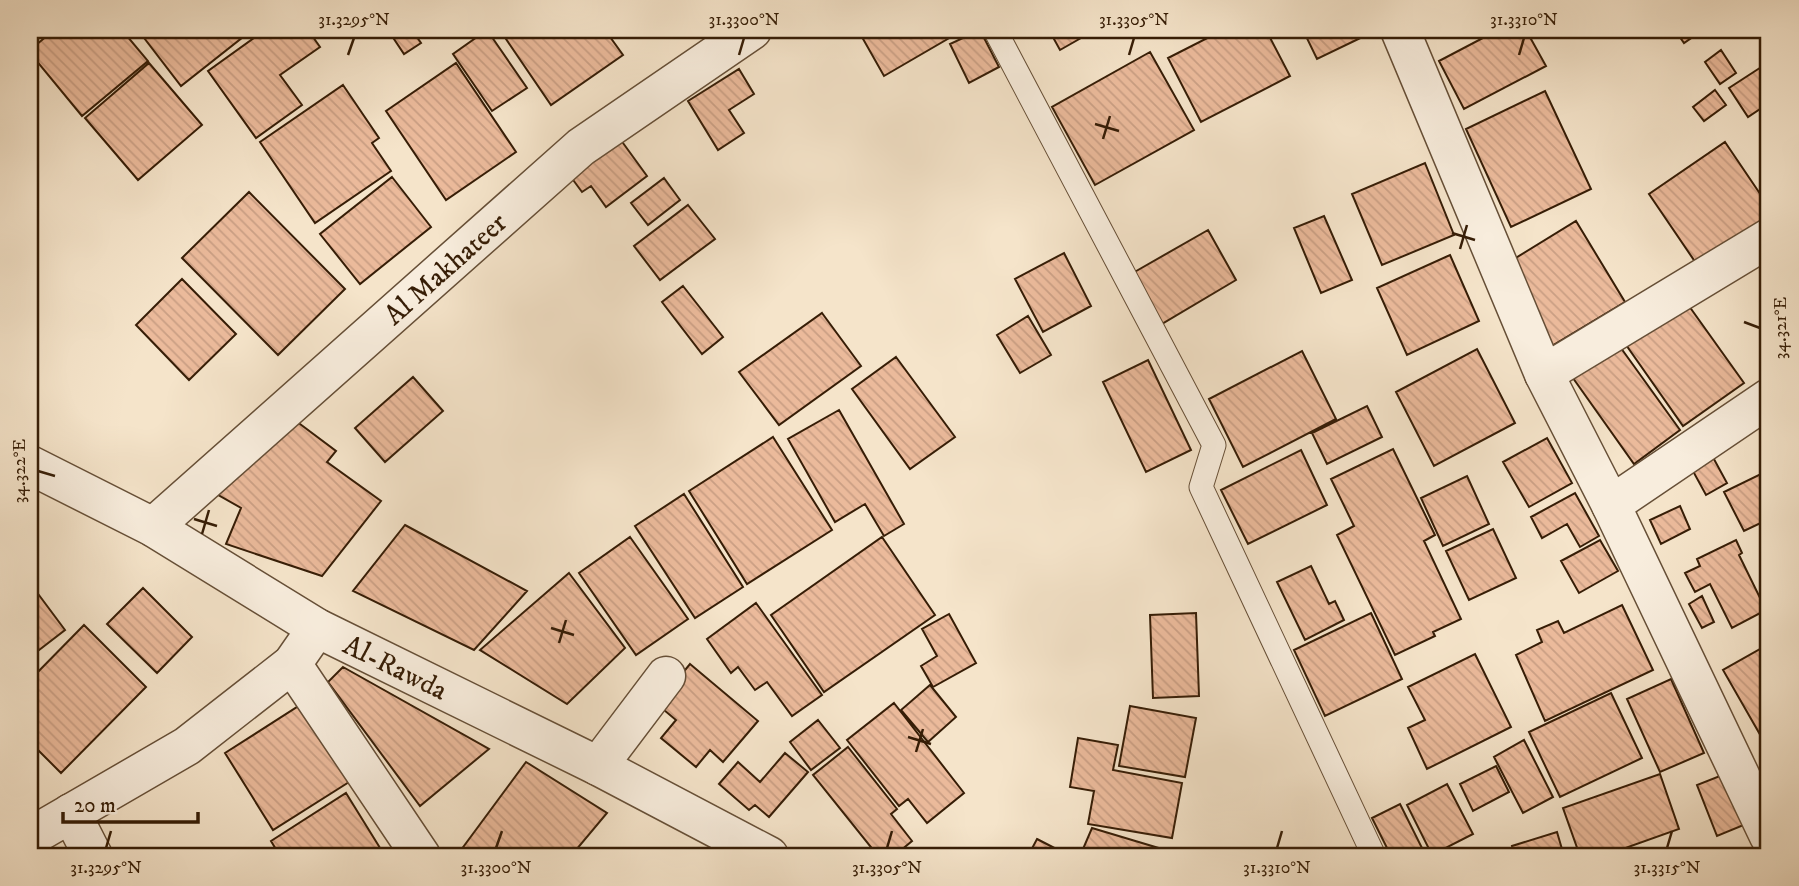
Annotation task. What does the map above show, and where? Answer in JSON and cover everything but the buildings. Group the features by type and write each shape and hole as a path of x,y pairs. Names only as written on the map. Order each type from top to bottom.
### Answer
{"street":[{"name":"Al Makhateer","path":"153,527 581,146 752,30"},
{"path":"1400,30 1544,374 1611,505 1769,836"},
{"path":"1544,374 1769,238"},
{"path":"1611,505 1769,398"},
{"name":"Al-Rawda","path":"30,465 153,527 317,628 598,766 769,856"},
{"path":"30,837 187,746 292,664 317,628"},
{"path":"292,664 421,856"},
{"path":"598,766 666,676"},
{"path":"72,813 93,856"}],"lane":[{"path":"995,30 1213,445 1200,487 1374,856"}]}
